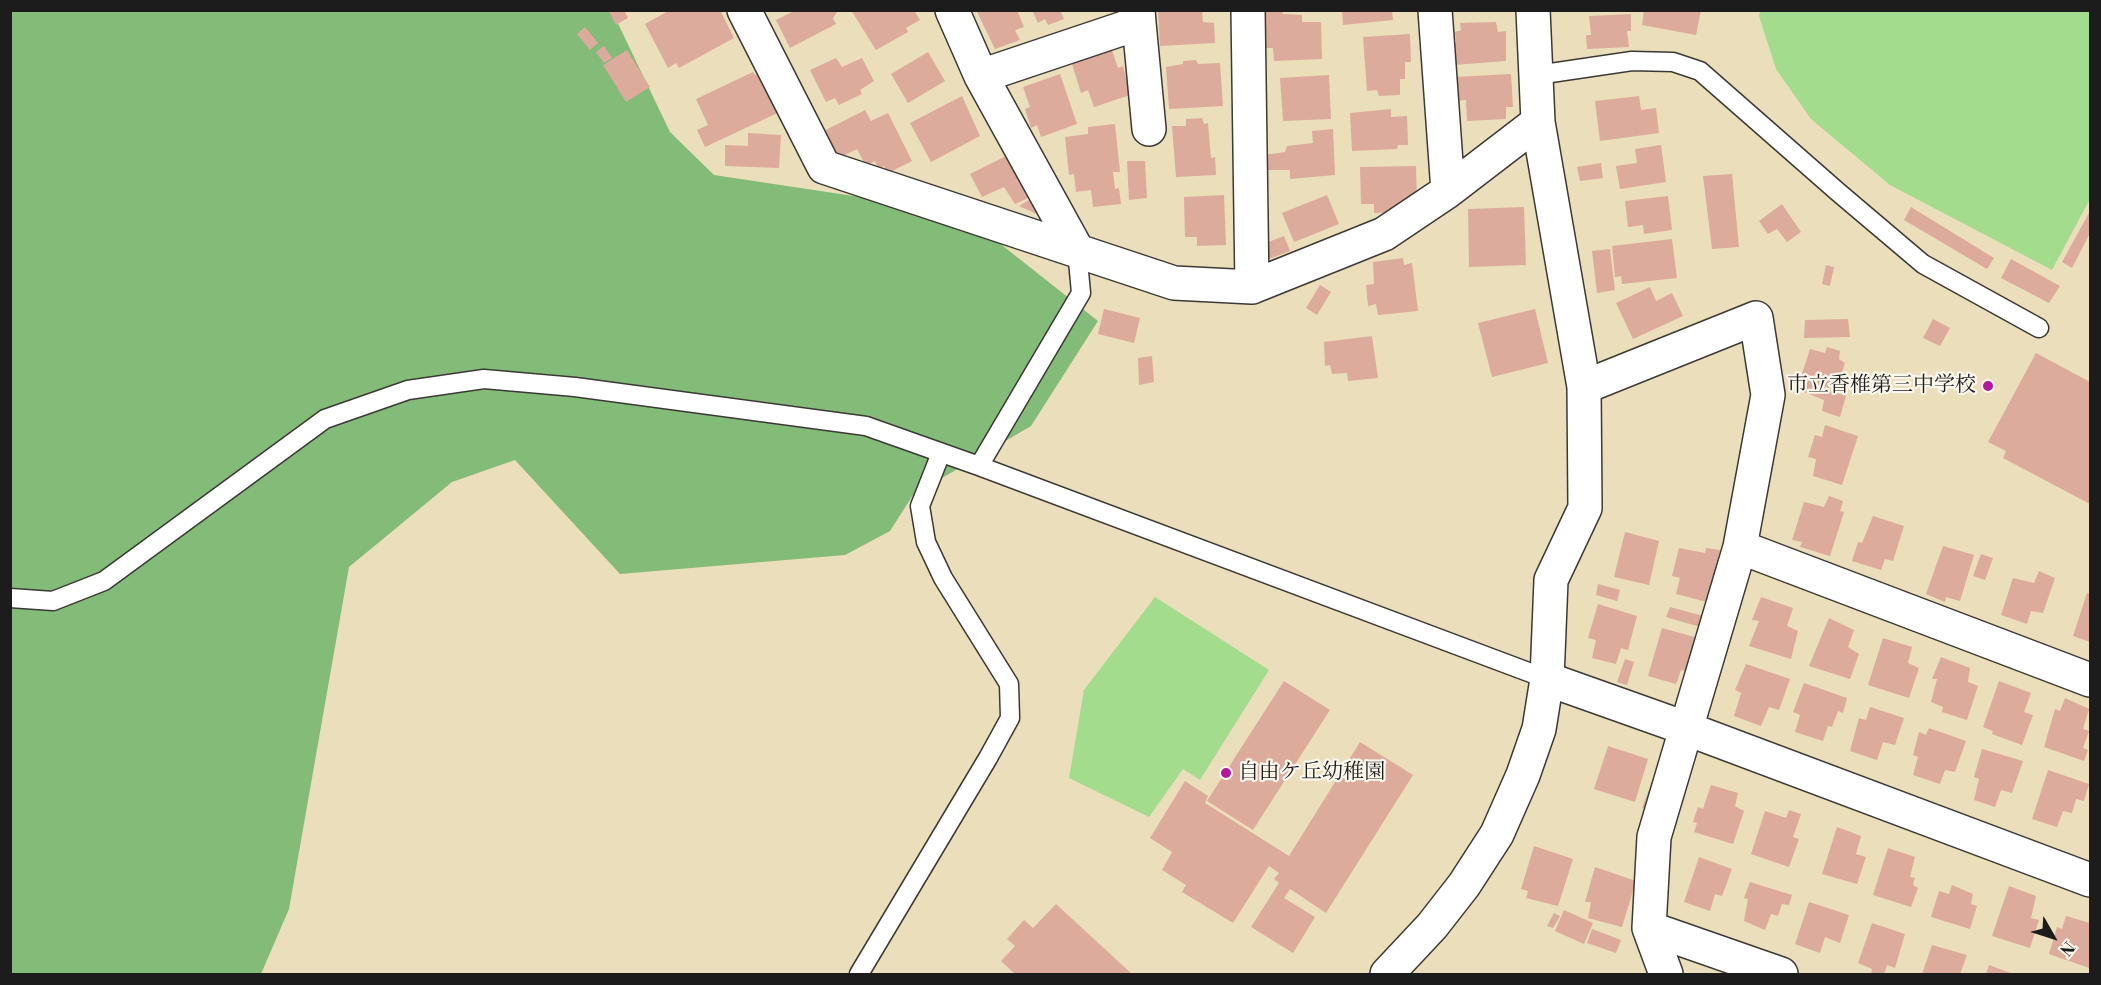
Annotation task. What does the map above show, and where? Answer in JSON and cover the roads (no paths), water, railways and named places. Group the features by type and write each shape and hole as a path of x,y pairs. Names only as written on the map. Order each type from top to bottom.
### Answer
{"street":[{"path":"744,10 824,167 1174,283 1252,286 1384,234 1448,191 1538,122"},
{"path":"952,10 981,76 1077,250"},
{"path":"1248,10 1252,286"},
{"path":"1435,10 1448,191"},
{"path":"1387,975 1432,926 1464,885 1497,834 1523,775 1539,729 1547,679 1551,580 1585,508 1584,387 1538,122 1533,10"},
{"path":"981,76 1138,17 1149,129"},
{"path":"1584,387 1756,318 1767,395 1740,547 1654,837 1649,928 1666,975"},
{"path":"1740,547 2091,680"},
{"path":"1547,679 1685,728 2091,880"},
{"path":"1649,928 1781,975"}],"lane":[{"path":"1537,75 1632,61 1673,62 1700,71 1923,264 2039,328"},
{"path":"979,466 1081,293 1077,250"},
{"path":"10,598 52,601 104,581 325,419 408,390 484,379 575,387 866,426 979,466 1547,679"},
{"path":"859,975 1010,718 1009,684 943,578 926,542 920,506 941,453"}],"place":[{"name":"市立香椎第三中学校","path":"1988,386"},
{"name":"自由ケ丘幼稚園","path":"1226,773"}]}
